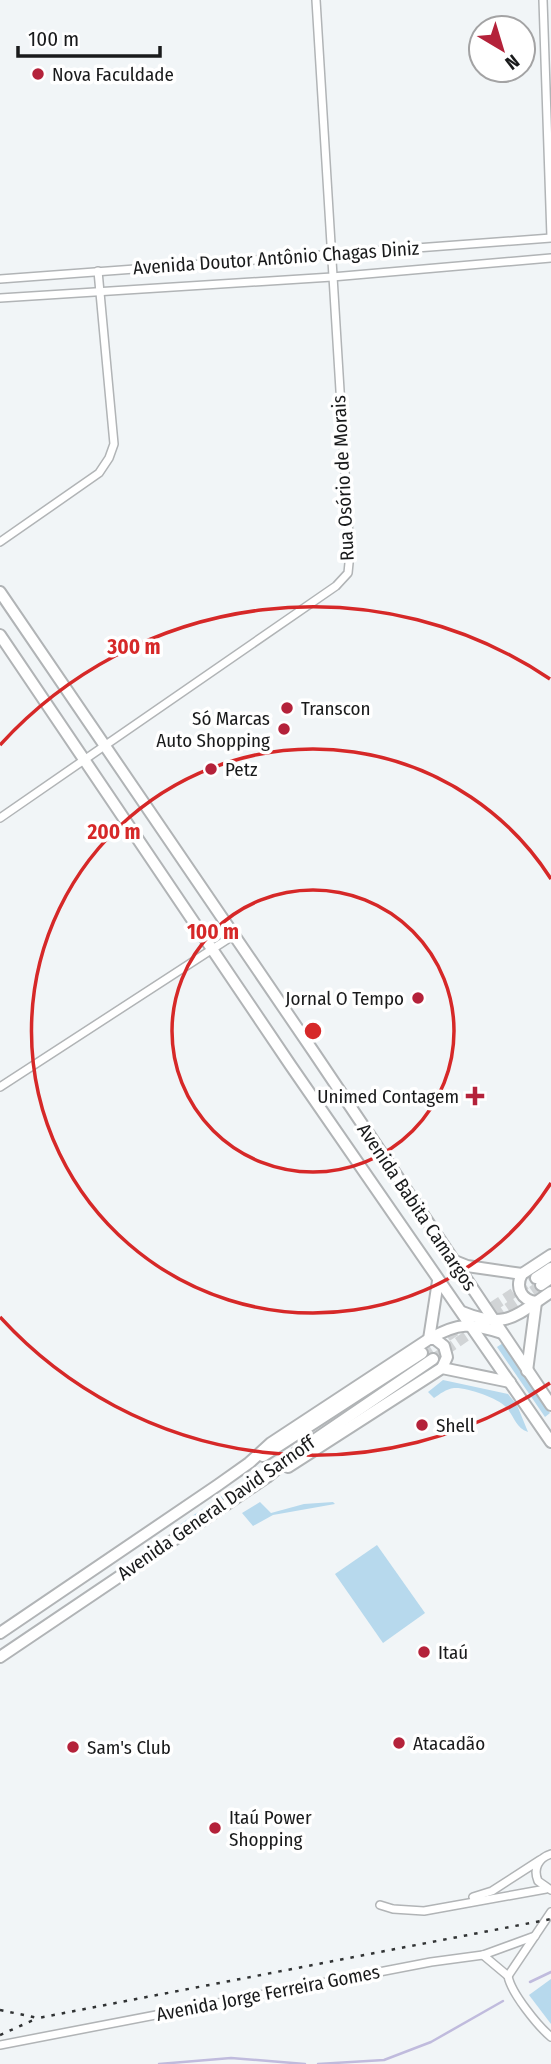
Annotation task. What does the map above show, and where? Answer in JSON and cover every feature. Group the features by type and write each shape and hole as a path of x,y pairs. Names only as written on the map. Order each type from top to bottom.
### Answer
{"main road":[{"name":"Avenida Babita Camargos","path":"0,592 551,1405"},
{"name":"Avenida Babita Camargos","path":"0,635 438,1281 551,1442"},
{"path":"536,1302 522,1295 519,1284 522,1274 551,1255"},
{"path":"452,1260 467,1266 522,1274"},
{"path":"551,1268 538,1282 551,1278"},
{"path":"267,1478 302,1459 442,1368 447,1351 440,1342 429,1339 438,1281"},
{"path":"461,1311 495,1322 509,1319 551,1292"},
{"path":"527,1371 536,1302"},
{"path":"469,1324 502,1333"},
{"name":"Avenida General David Sarnoff","path":"249,1463 271,1443 429,1339 452,1327 469,1324"},
{"name":"Avenida General David Sarnoff","path":"0,1633 249,1463 276,1449 422,1353"},
{"name":"Avenida General David Sarnoff","path":"0,1657 267,1478 302,1449 433,1359"},
{"path":"442,1368 510,1382"}],"street":[{"name":"Rua Osório de Morais","path":"0,818 336,586 348,573 350,553 316,0"},
{"path":"543,0 551,237"},
{"name":"Avenida Doutor Antônio Chagas Diniz","path":"0,279 551,237"},
{"name":"Avenida Doutor Antônio Chagas Diniz","path":"0,298 551,258"},
{"path":"0,542 99,473 109,458 114,444 98,271"},
{"path":"0,1087 234,935"},
{"path":"463,1903 492,1891 551,1854"},
{"path":"540,1860 536,1876 550,1891"},
{"path":"380,1905 393,1909 425,1911 550,1891"},
{"path":"508,1976 551,1912"},
{"name":"Avenida Jorge Ferreira Gomes","path":"0,2045 431,1962 483,1955 535,1936"},
{"path":"483,1955 508,1976 542,2030 551,2037"}],"shaded area":[{"path":"503,1343 550,1413 545,1417 497,1347"},
{"path":"443,1380 508,1394 517,1405 528,1432 518,1425 502,1404 482,1394 454,1388 434,1398 428,1392"},
{"path":"283,1454 285,1457 279,1463 182,1530 179,1525"},
{"path":"260,1502 271,1513 304,1504 335,1504 273,1515 253,1526 242,1513"},
{"path":"377,1545 425,1613 383,1643 335,1574"},
{"path":"551,1979 551,2024 529,1995"}],"waterway":[{"path":"530,1982 551,1972"},
{"path":"318,2064 384,2060 431,2042 503,2001"},
{"path":"159,2064 231,2058 305,2064"}],"tunnel":[{"path":"480,1315 536,1278"},
{"path":"433,1359 541,1285"},
{"path":"422,1353 460,1328"}],"railway":[{"path":"0,2010 38,2018 551,1919"},
{"path":"0,2035 38,2018"}],"place":[{"name":"Nova Faculdade","path":"38,74"},
{"name":"Transcon","path":"287,708"},
{"name":"Só Marcas Auto Shopping","path":"284,729"},
{"name":"Petz","path":"211,769"},
{"name":"Jornal O Tempo","path":"418,998"},
{"name":"Unimed Contagem","path":"475,1096"},
{"name":"Shell","path":"422,1425"},
{"name":"Itaú","path":"424,1652"},
{"name":"Atacadão","path":"399,1743"},
{"name":"Sam's Club","path":"73,1747"},
{"name":"Itaú Power Shopping","path":"215,1828"}]}
